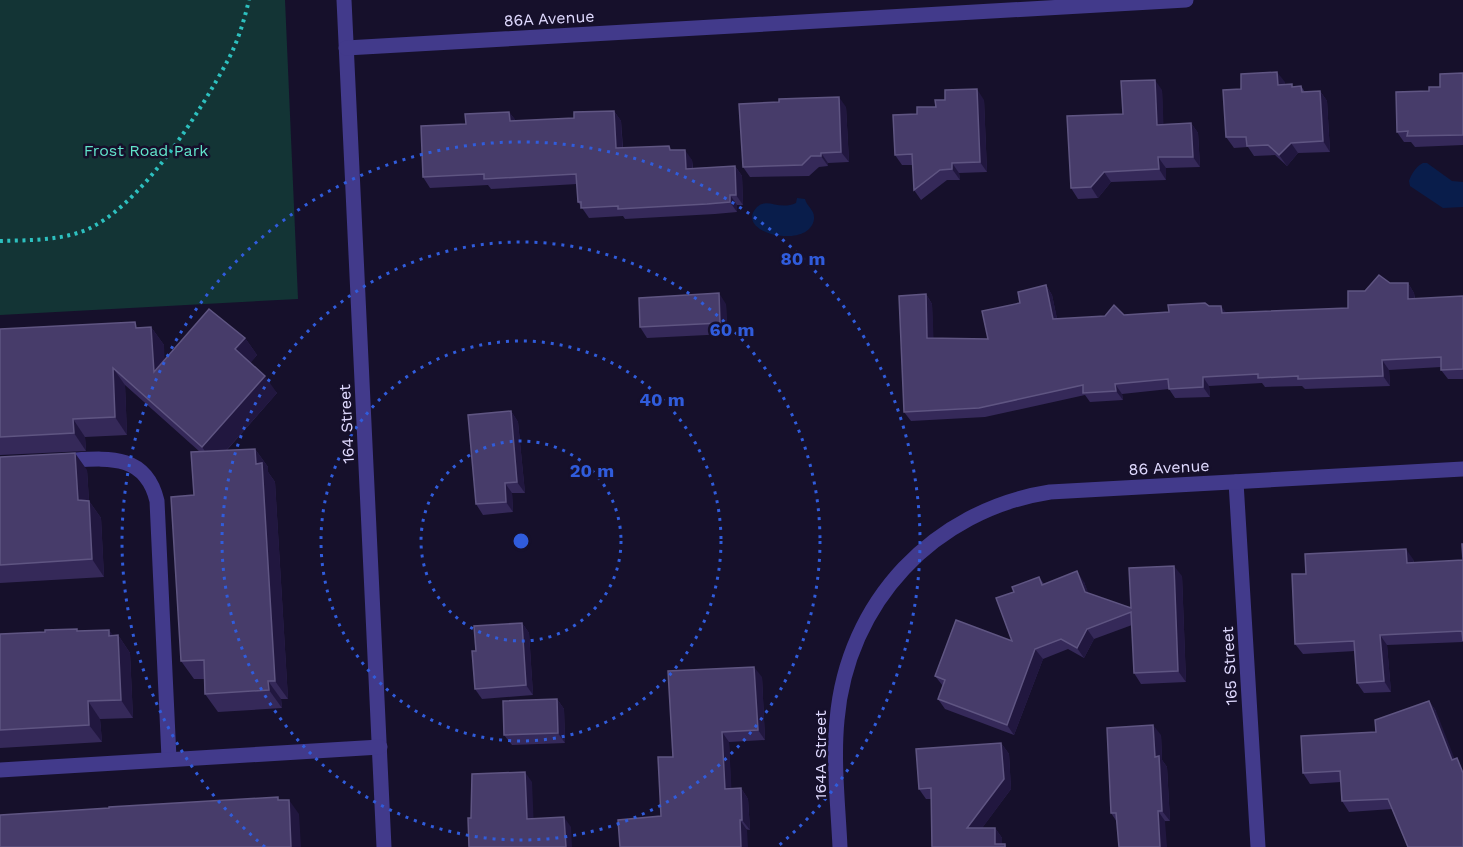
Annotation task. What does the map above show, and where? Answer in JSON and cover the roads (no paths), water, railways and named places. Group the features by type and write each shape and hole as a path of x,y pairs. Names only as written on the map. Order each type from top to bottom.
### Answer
{"street":[{"name":"164 Street","path":"344,0 384,847"},
{"name":"86A Avenue","path":"346,48 1186,0"},
{"path":"47,462 106,458 124,461 140,470 155,491 169,758"},
{"name":"86 Avenue","path":"901,572 930,543 962,521 998,505 1029,496 1086,489 1463,469"},
{"name":"165 Street","path":"1236,482 1258,847"},
{"name":"164A Street","path":"840,847 836,738 840,694 857,639 875,606 901,572"},
{"path":"0,770 380,747"}],"water":[{"path":"1423,163 1427,163 1452,181 1463,182 1463,207 1443,208 1410,186 1412,173"},
{"path":"797,198 805,199 813,213 814,219 809,229 800,234 775,235 763,231 755,224 752,216 761,204 790,205 796,203"}],"park label":[{"name":"Frost Road Park","path":"146,150"}]}
